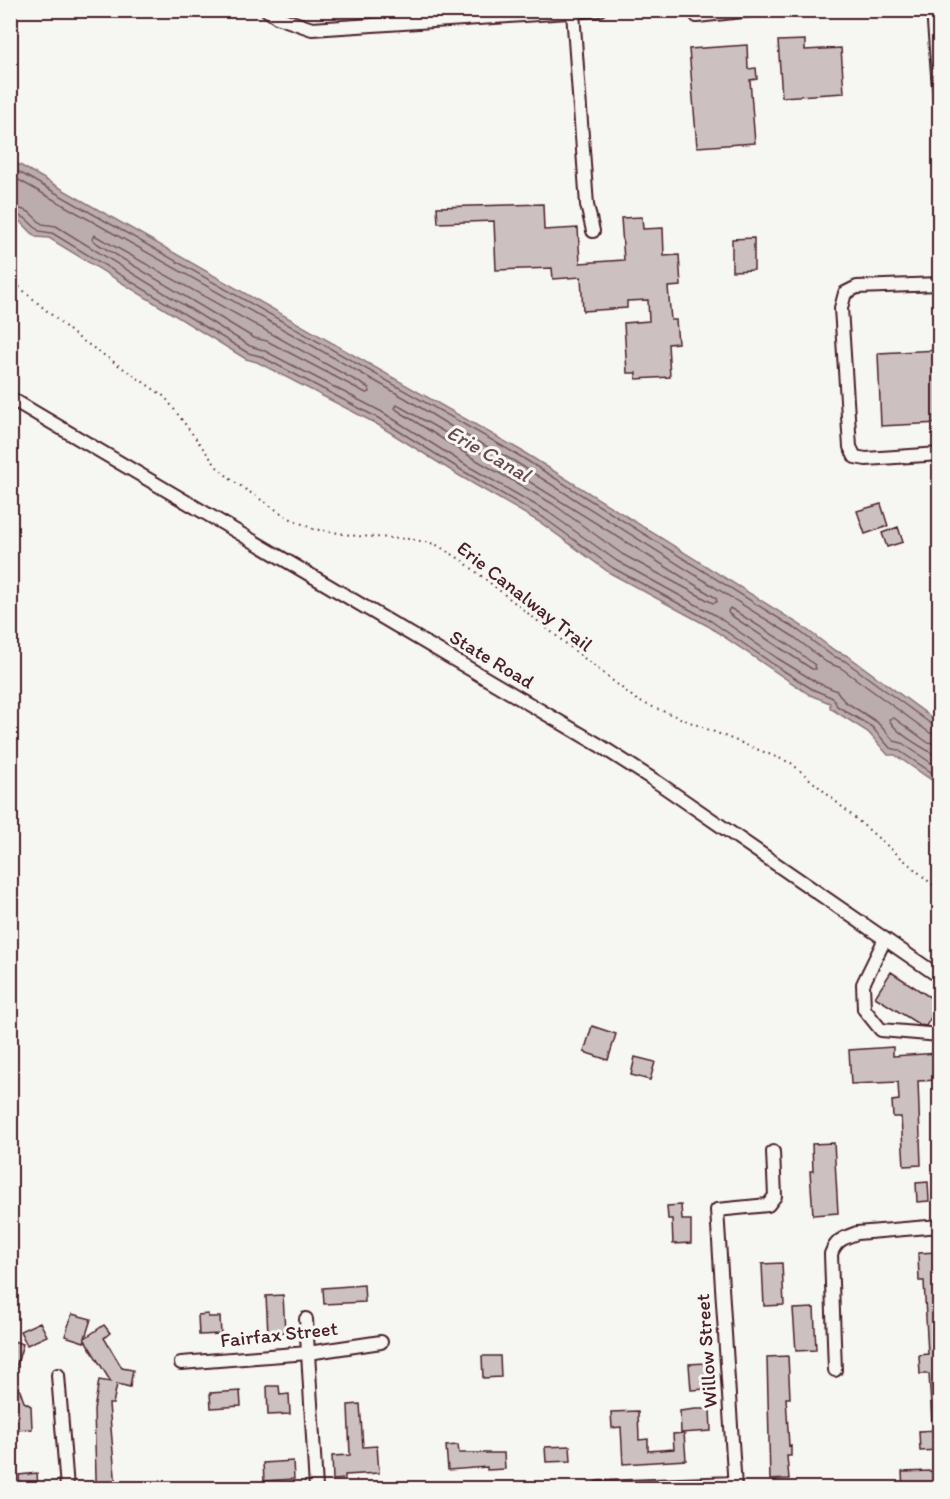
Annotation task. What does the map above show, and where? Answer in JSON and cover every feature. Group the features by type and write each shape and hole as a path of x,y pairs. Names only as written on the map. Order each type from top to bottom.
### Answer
{"street":[{"path":"267,10 277,17 312,29 599,10"},
{"path":"694,10 697,16 752,10"},
{"path":"933,10 939,101"},
{"path":"573,12 587,205 593,231"},
{"path":"939,284 857,287 845,293 841,308 850,447 855,457 866,459 939,454"},
{"name":"State Road","path":"10,398 599,745 657,782 939,977"},
{"path":"885,939 863,984 864,1009 881,1030 939,1035"},
{"name":"Willow Street","path":"734,1486 717,1210 768,1205 775,1196 773,1152"},
{"path":"835,1370 831,1254 834,1244 857,1233 939,1226"},
{"path":"306,1319 316,1488"},
{"name":"Fairfax Street","path":"181,1363 308,1353 381,1342"},
{"path":"58,1375 68,1488"},
{"path":"599,1488 734,1486"}],"path":[{"name":"Erie Canalway Trail","path":"10,279 75,336 165,397 217,467 233,481 287,517 313,529 357,536 410,539 435,544 460,560 638,701 791,764 939,891"}],"water":[{"name":"Erie Canal","path":"11,160 520,450 802,626 834,650 848,656 939,723 939,785 895,755 888,755 868,732 830,708 830,703 810,695 708,626 610,573 541,523 375,423 257,362 246,359 49,238 36,237 22,223 11,218"}],"building":[{"path":"805,40 805,50 841,48 844,93 782,97 778,41"},
{"path":"747,45 748,69 756,68 757,79 750,80 755,143 697,147 689,49"},
{"path":"543,204 544,230 578,228 580,263 624,260 621,218 642,217 643,229 663,228 664,256 679,255 681,286 668,287 671,320 676,320 678,343 668,344 670,377 636,379 636,373 627,373 624,323 649,321 648,300 627,301 627,308 583,311 581,277 553,279 552,268 496,270 494,221 438,223 437,207"},
{"path":"754,238 754,270 732,271 732,239"},
{"path":"939,350 939,423 881,426 878,353"},
{"path":"881,504 888,526 865,534 857,511"},
{"path":"898,527 903,542 887,547 882,533"},
{"path":"891,972 939,1003 926,1026 920,1025 875,997"},
{"path":"592,1026 616,1034 608,1060 584,1052"},
{"path":"893,1047 893,1056 939,1053 939,1080 918,1081 921,1165 904,1166 901,1117 893,1117 892,1101 899,1100 898,1082 851,1084 849,1050"},
{"path":"635,1057 655,1062 650,1080 631,1075"},
{"path":"834,1143 838,1213 813,1215 810,1171 813,1171 812,1144"},
{"path":"928,1182 929,1201 917,1202 916,1183"},
{"path":"681,1205 682,1220 691,1220 691,1243 673,1244 672,1219 668,1219 667,1206"},
{"path":"939,1252 939,1422 932,1422 929,1374 920,1374 919,1355 928,1354 924,1281 919,1281 918,1253"},
{"path":"782,1263 784,1305 764,1306 762,1264"},
{"path":"364,1285 365,1302 324,1304 323,1288"},
{"path":"283,1295 285,1332 268,1333 266,1296"},
{"path":"814,1308 816,1350 796,1351 793,1309"},
{"path":"72,1314 91,1319 85,1338 104,1325 110,1333 104,1338 122,1368 133,1370 130,1387 117,1384 113,1404 109,1404 116,1488 96,1488 94,1410 99,1380 111,1382 85,1340 84,1342 65,1336"},
{"path":"208,1314 208,1317 220,1317 221,1334 199,1335 198,1315"},
{"path":"40,1322 47,1336 27,1345 20,1331"},
{"path":"10,1340 23,1344 14,1374 24,1402 31,1406 32,1429 14,1430 10,1422"},
{"path":"482,1356 500,1356 501,1377 483,1378"},
{"path":"788,1356 790,1398 786,1398 789,1446 791,1445 791,1456 787,1456 789,1479 770,1480 767,1357"},
{"path":"706,1363 707,1389 691,1390 689,1364"},
{"path":"267,1386 279,1386 280,1395 289,1394 290,1414 268,1415"},
{"path":"240,1391 241,1406 211,1408 210,1393"},
{"path":"360,1404 363,1447 377,1446 379,1473 345,1475 345,1479 333,1480 332,1456 350,1455 348,1405"},
{"path":"710,1409 711,1431 681,1433 680,1411"},
{"path":"638,1411 639,1440 648,1439 648,1451 674,1449 673,1434 684,1433 686,1460 623,1464 621,1427 612,1428 611,1412"},
{"path":"939,1430 939,1450 920,1451 919,1431"},
{"path":"458,1445 459,1453 504,1453 505,1469 487,1470 487,1467 448,1470 446,1446"},
{"path":"570,1446 571,1461 546,1462 545,1447"},
{"path":"293,1461 294,1479 264,1481 263,1463"},
{"path":"932,1471 933,1488 903,1488 902,1472"},
{"path":"37,1473 38,1488 20,1488 19,1475"}]}
